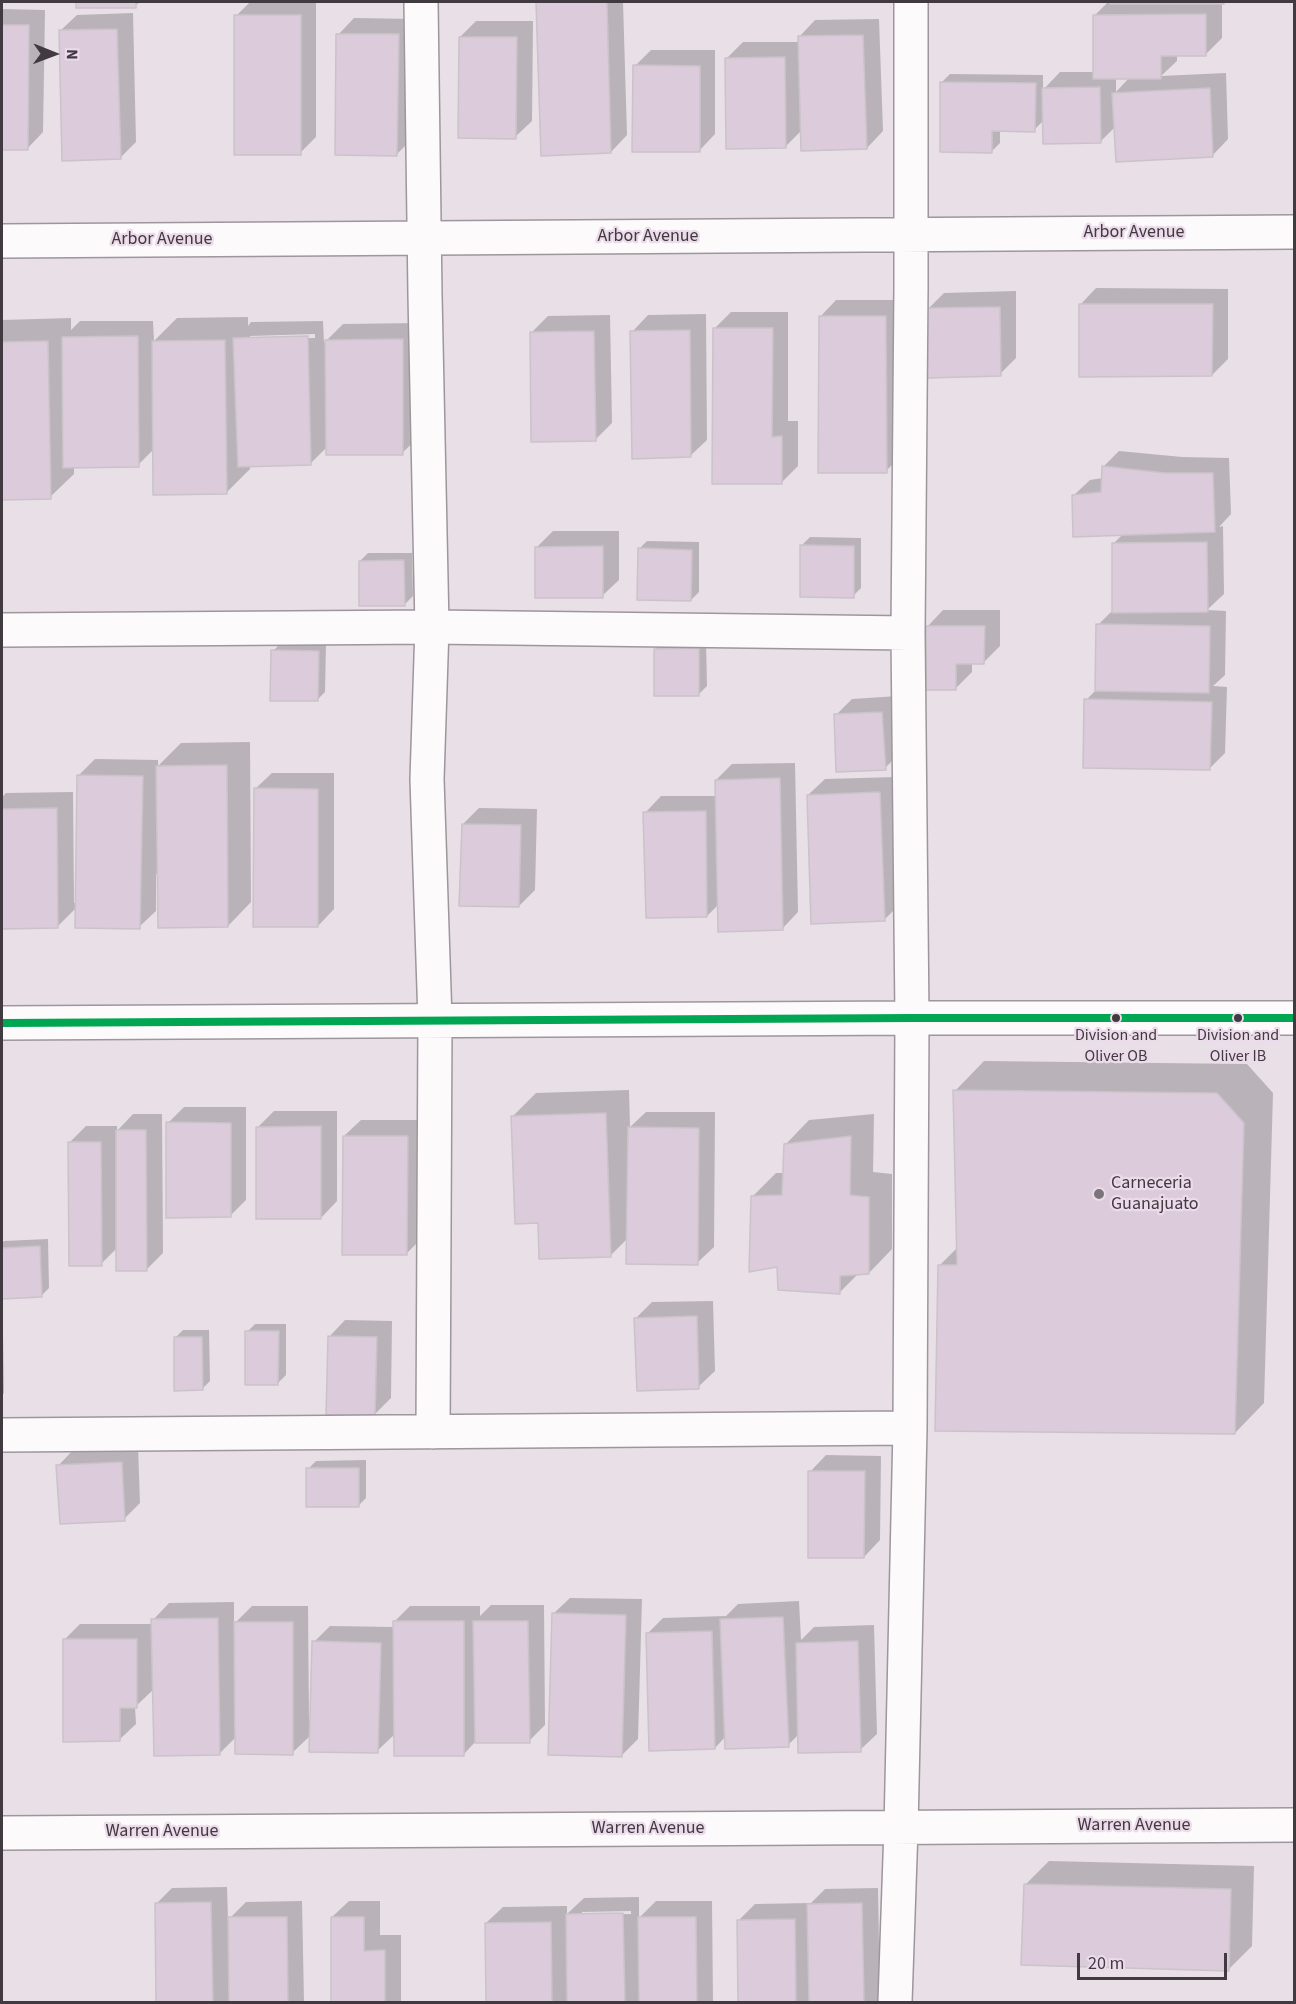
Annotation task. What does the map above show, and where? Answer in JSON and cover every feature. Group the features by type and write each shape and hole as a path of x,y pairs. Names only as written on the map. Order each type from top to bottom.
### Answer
{"street":[{"path":"422,2 432,627 426,779 435,1020 433,1432"},
{"path":"895,2002 910,1428 912,1018 908,633 912,235 910,2"},
{"name":"Arbor Avenue","path":"2,241 1294,232"},
{"path":"2,630 432,627 908,633"},
{"path":"2,1023 1294,1018"},
{"path":"2,1435 910,1428"},
{"name":"Warren Avenue","path":"2,1833 1294,1825"}],"building":[{"path":"76,2 136,2 136,8 76,8"},
{"path":"536,2 607,2 611,153 541,156"},
{"path":"1110,2 1224,2 1224,4 1110,4"},
{"path":"1206,14 1206,56 1161,56 1161,79 1093,79 1093,15"},
{"path":"234,15 301,15 301,155 234,155"},
{"path":"2,25 29,25 28,150 2,150"},
{"path":"117,29 121,159 62,161 59,30"},
{"path":"336,34 399,34 397,156 335,155"},
{"path":"863,35 867,149 801,151 798,36"},
{"path":"459,37 517,37 516,139 458,138"},
{"path":"785,57 786,148 726,149 725,58"},
{"path":"633,65 700,66 700,152 632,152"},
{"path":"940,82 1036,83 1035,132 992,131 992,153 940,152"},
{"path":"1100,87 1101,143 1043,144 1042,88"},
{"path":"1210,88 1213,157 1116,162 1112,93"},
{"path":"1079,304 1213,304 1212,376 1079,377"},
{"path":"1000,307 1001,376 927,378 926,308"},
{"path":"819,316 886,316 887,473 818,473"},
{"path":"713,328 773,328 772,437 782,436 782,484 712,484"},
{"path":"690,330 691,457 632,459 630,331"},
{"path":"594,331 596,441 531,442 530,332"},
{"path":"138,336 139,467 63,468 62,337"},
{"path":"308,336 311,465 238,467 233,338"},
{"path":"403,339 403,455 326,455 325,340"},
{"path":"225,340 227,494 153,495 152,341"},
{"path":"48,341 51,499 2,500 2,342"},
{"path":"1102,466 1165,473 1213,473 1215,532 1073,537 1072,495 1101,492"},
{"path":"1207,542 1208,612 1112,613 1112,543"},
{"path":"800,545 854,546 854,598 800,597"},
{"path":"603,546 603,598 535,598 535,547"},
{"path":"638,548 692,550 691,601 637,600"},
{"path":"404,560 405,606 359,606 359,561"},
{"path":"1096,624 1210,626 1209,693 1095,691"},
{"path":"926,626 985,626 984,664 956,664 956,690 926,690"},
{"path":"699,648 699,696 654,696 654,649"},
{"path":"271,650 319,651 318,701 270,701"},
{"path":"1084,699 1212,702 1210,770 1083,768"},
{"path":"882,712 886,770 836,772 834,714"},
{"path":"227,765 228,927 158,928 156,766"},
{"path":"77,775 143,776 140,929 75,928"},
{"path":"780,778 783,930 718,932 715,780"},
{"path":"254,788 318,789 318,927 253,927"},
{"path":"880,792 885,921 811,924 807,795"},
{"path":"57,808 58,928 2,929 2,809"},
{"path":"706,811 707,917 646,918 643,812"},
{"path":"462,824 521,825 519,907 459,906"},
{"name":"Carneceria Guanajuato","path":"953,1090 1217,1093 1244,1123 1235,1434 935,1431 938,1265 957,1265"},
{"path":"606,1113 611,1257 539,1259 538,1223 515,1224 511,1116"},
{"path":"166,1122 231,1123 231,1217 166,1218"},
{"path":"321,1126 321,1219 256,1219 256,1127"},
{"path":"628,1127 699,1128 698,1265 626,1264"},
{"path":"116,1130 146,1130 147,1271 116,1271"},
{"path":"343,1136 408,1136 407,1255 342,1255"},
{"path":"851,1136 850,1195 869,1197 869,1274 840,1276 840,1294 778,1290 777,1267 749,1272 751,1196 782,1195 784,1144"},
{"path":"68,1142 101,1142 102,1266 69,1266"},
{"path":"40,1246 42,1297 2,1299 2,1248"},
{"path":"697,1316 699,1389 637,1391 634,1318"},
{"path":"245,1331 279,1331 278,1385 245,1385"},
{"path":"328,1336 377,1337 375,1415 326,1415"},
{"path":"174,1337 202,1337 203,1390 174,1391"},
{"path":"122,1462 125,1521 60,1524 56,1465"},
{"path":"306,1468 359,1468 359,1507 306,1507"},
{"path":"808,1471 865,1471 864,1558 808,1558"},
{"path":"552,1613 626,1615 622,1757 548,1755"},
{"path":"783,1617 789,1747 725,1749 720,1619"},
{"path":"218,1618 220,1755 154,1756 151,1619"},
{"path":"393,1621 464,1621 464,1756 394,1756"},
{"path":"473,1621 528,1621 530,1743 475,1743"},
{"path":"234,1622 293,1622 293,1755 235,1754"},
{"path":"712,1631 715,1749 649,1751 646,1633"},
{"path":"63,1639 137,1639 137,1708 120,1708 120,1741 63,1742"},
{"path":"312,1641 381,1643 378,1753 309,1752"},
{"path":"858,1641 861,1752 798,1753 796,1643"},
{"path":"1024,1884 1231,1889 1229,1971 1021,1965"},
{"path":"211,1902 213,2002 156,2002 155,1903"},
{"path":"862,1903 864,2002 809,2002 807,1904"},
{"path":"623,1913 625,2002 567,2002 566,1914"},
{"path":"228,1917 287,1917 288,2002 229,2002"},
{"path":"331,1917 364,1917 364,1951 385,1950 385,2002 331,2002"},
{"path":"638,1917 696,1917 697,2002 639,2002"},
{"path":"795,1919 796,2002 738,2002 737,1920"},
{"path":"551,1922 552,2002 486,2002 485,1923"}],"transit line":[{"path":"2,1023 1294,1018"}],"place":[{"name":"Division and Oliver OB","path":"1116,1018"},
{"name":"Division and Oliver IB","path":"1238,1018"},
{"name":"Carneceria Guanajuato","path":"1099,1194"}]}
